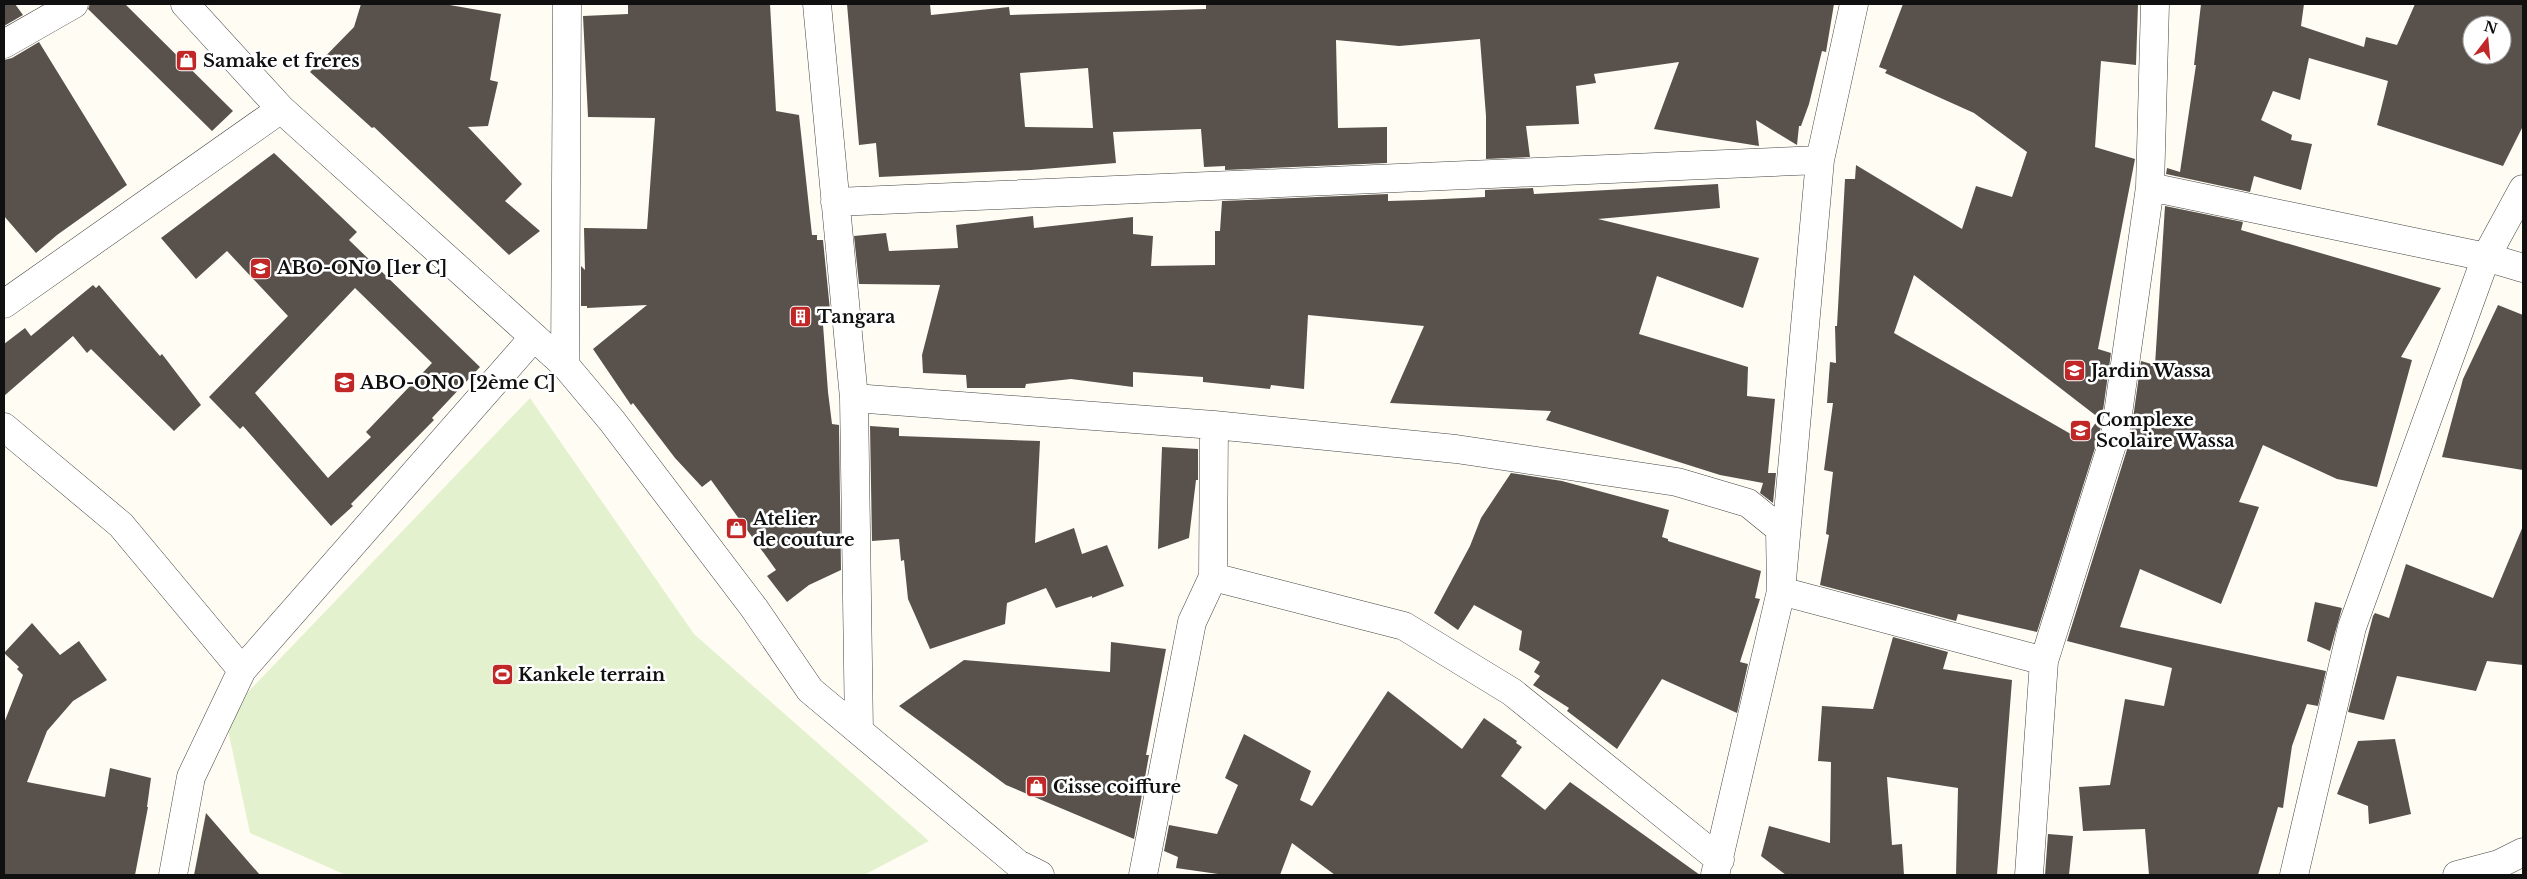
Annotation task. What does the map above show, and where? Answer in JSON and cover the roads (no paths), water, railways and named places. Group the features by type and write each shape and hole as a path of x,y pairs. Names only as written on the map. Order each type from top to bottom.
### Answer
{"street":[{"path":"4,44 74,4"},
{"path":"185,4 281,110 565,365 612,421 754,608 810,690 1019,872"},
{"path":"565,365 567,4"},
{"path":"817,4 854,398 859,731"},
{"path":"1213,577 1404,626 1512,692 1718,868 1781,591 1820,160 1854,4"},
{"path":"2029,875 2044,661 2115,435 2150,187 2154,4"},
{"path":"4,304 281,110"},
{"path":"835,202 1820,160"},
{"path":"2150,187 2486,257 2523,268"},
{"path":"2294,875 2352,627 2486,257 2523,189"},
{"path":"174,875 191,777 242,670 534,337"},
{"path":"854,398 1214,425 1456,449 1678,482 1748,503 1780,529 1781,591"},
{"path":"1143,875 1192,622 1213,577 1214,425"},
{"path":"4,426 121,525 242,670"},
{"path":"1781,591 2044,661"},
{"path":"2457,875 2500,870 2523,852"}],"place":[{"name":"Samake et freres","path":"187,61"},
{"name":"ABO-ONO [1er C]","path":"261,268"},
{"name":"Tangara","path":"801,317"},
{"name":"Jardin Wassa","path":"2075,371"},
{"name":"ABO-ONO [2ème C]","path":"344,383"},
{"name":"Complexe Scolaire Wassa","path":"2080,430"},
{"name":"Atelier de couture","path":"737,529"},
{"name":"Kankele terrain","path":"502,675"},
{"name":"Cisse coiffure","path":"1037,787"}]}
